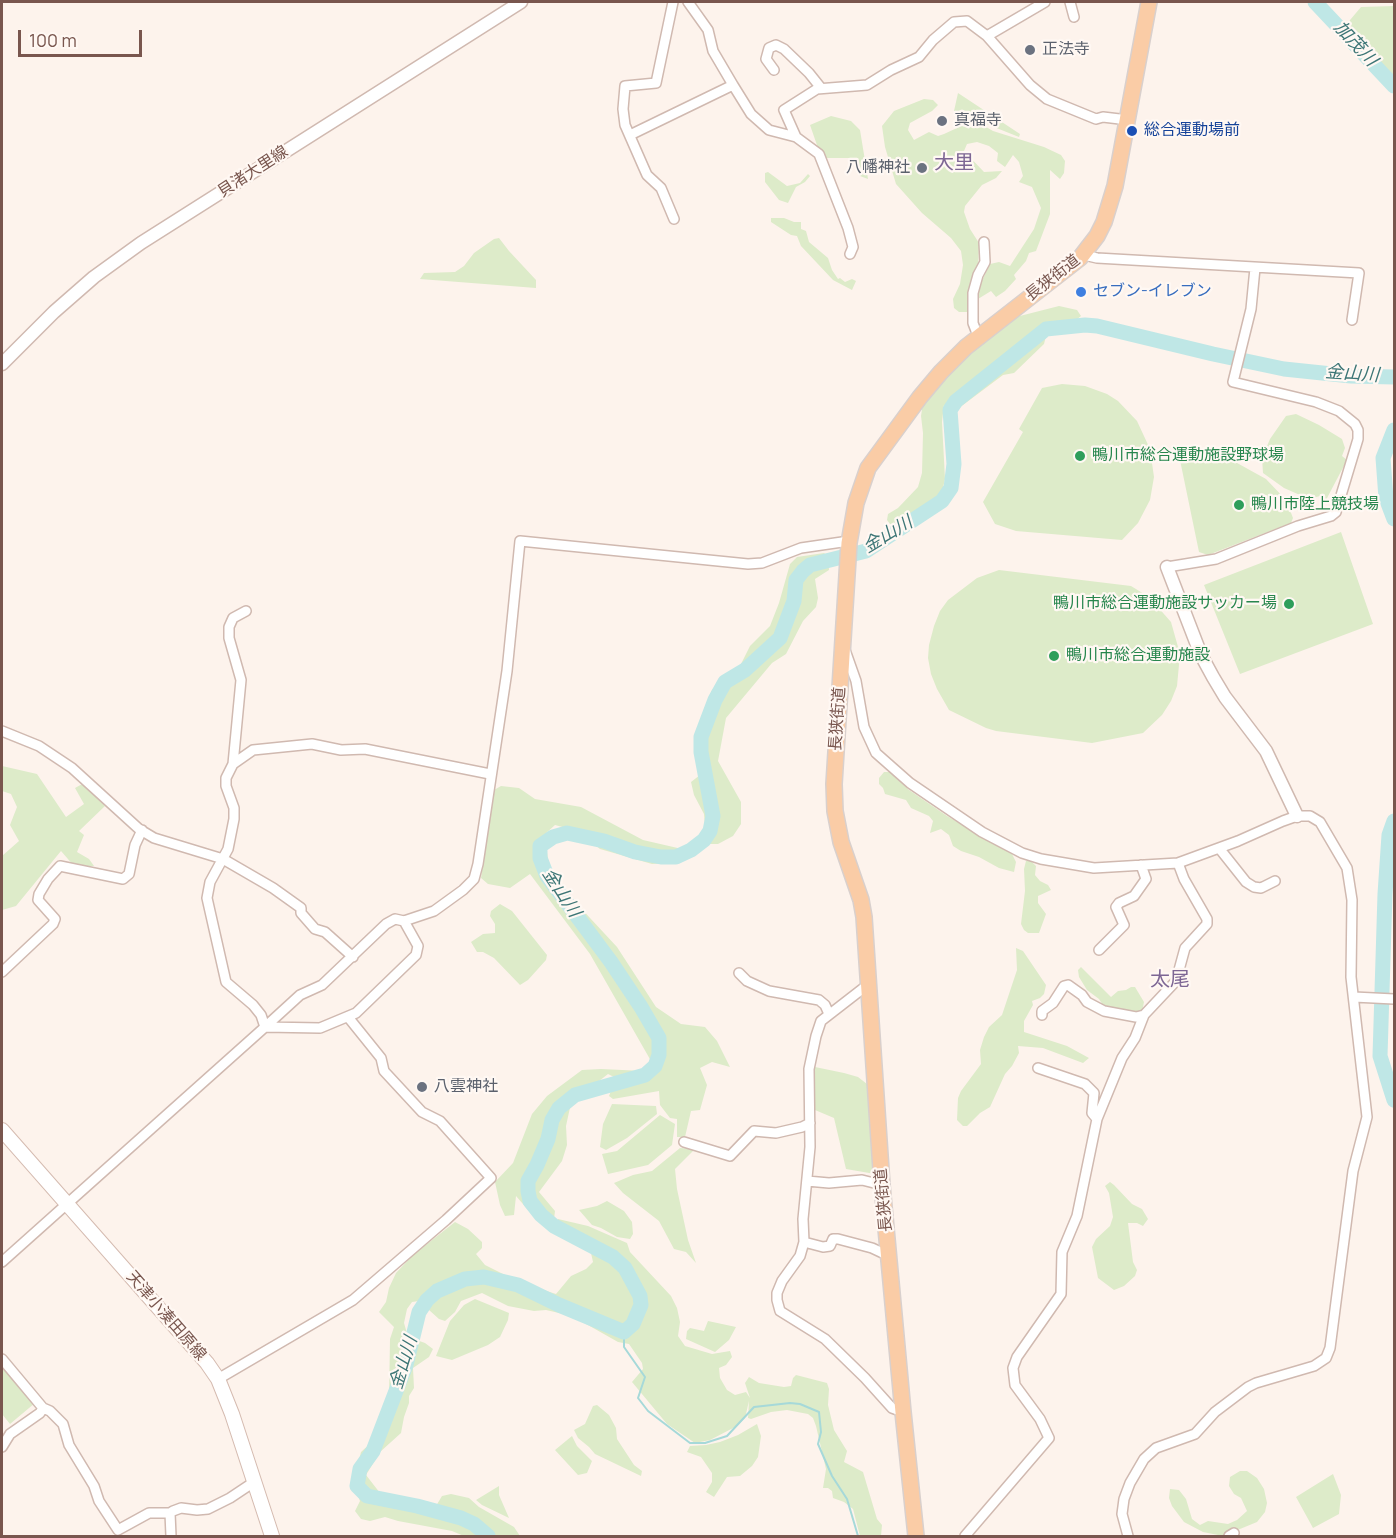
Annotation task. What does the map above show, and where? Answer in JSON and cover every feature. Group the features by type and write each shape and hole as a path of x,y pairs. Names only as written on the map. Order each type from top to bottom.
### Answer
{"main road":[{"name":"長狭街道","path":"916,1536 882,1185 870,983 863,909 841,842 835,812 834,784 849,542 859,490 870,465 941,372 978,336 1084,255 1094,242 1104,222 1115,186 1149,2"},
{"name":"天津小湊田原線","path":"2,1130 207,1363 218,1379 272,1536"}],"street":[{"name":"貝渚大里線","path":"2,364 54,312 94,277 141,243 521,2"},
{"path":"673,2 656,83 625,86 625,125 647,175 661,188 674,219"},
{"path":"688,2 708,30 713,51 751,114 769,130 796,136 819,154 853,247 850,254"},
{"path":"987,36 1045,2"},
{"path":"1070,2 1074,17"},
{"path":"796,136 784,110 821,88 867,85 891,70 919,57 933,40 954,22 967,21 987,36 1030,85 1047,99 1096,119 1103,117 1128,120"},
{"path":"774,70 766,59 769,48 776,45 784,49 821,88"},
{"path":"630,135 733,85"},
{"path":"978,336 973,323 974,293 978,275 985,262 984,242"},
{"path":"1084,255 1097,258 1359,273 1352,320"},
{"path":"1255,268 1251,309 1233,382 1316,402 1339,411 1355,424 1358,439 1336,512 1216,559 1167,567 1213,677 1225,697 1266,751 1297,816"},
{"path":"2,1262 300,994 322,986 386,924 395,919 404,921 434,911 464,890 474,879 507,671 520,541 748,564 762,563 801,548 849,542"},
{"path":"246,611 233,618 229,627 229,638 241,680 233,764 226,778 226,786 234,808 234,819 228,849 210,882 207,898 222,974 232,989 253,1005 261,1015 265,1026"},
{"path":"842,645 854,675 864,727 871,744 883,760 910,783 982,832 1022,853 1041,860 1094,868 1178,863 1297,816 1310,816 1320,822 1347,868 1352,900 1351,977 1367,1117 1353,1171 1330,1348 1326,1358 1314,1366 1248,1387 1215,1412 1195,1434 1156,1448 1144,1459 1124,1499 1122,1514 1128,1536"},
{"path":"2,732 39,746 72,768 142,831 154,838 223,859 273,888 301,908 301,913 315,929 325,932 353,957"},
{"path":"233,764 253,750 312,744 341,750 365,748 490,774"},
{"path":"2,972 53,924 55,919 38,900 48,879 60,866 123,879 129,874 135,845 142,831"},
{"path":"1219,848 1246,882 1254,887 1261,888 1275,881"},
{"path":"965,1536 1049,1438 1040,1419 1015,1385 1013,1368 1017,1357 1061,1294 1062,1252 1077,1216 1097,1119 1122,1058 1135,1038 1144,1015 1176,981 1185,948 1208,924 1178,863"},
{"path":"1099,950 1124,925 1116,907 1119,903 1134,896 1146,879 1141,865"},
{"path":"265,1026 320,1028 356,1013 416,955 418,946 404,921"},
{"path":"739,973 747,981 769,991 819,1000 825,1005 829,1014"},
{"path":"870,983 821,1021 809,1069 810,1123 803,1219 804,1242 800,1256 782,1281 777,1293 780,1311 825,1339 859,1371 892,1408 903,1412"},
{"path":"1042,1015 1042,1011 1053,1003 1064,986 1068,985 1082,994 1087,1002 1104,1011 1136,1017 1144,1015"},
{"path":"1354,997 1395,999"},
{"path":"218,1379 353,1300 491,1178 440,1121 422,1112 384,1071 381,1058 348,1017"},
{"path":"1038,1068 1085,1084 1094,1093 1092,1113 1097,1119"},
{"path":"684,1143 730,1156 753,1131 776,1132 802,1127 810,1123"},
{"path":"807,1181 829,1183 861,1180 882,1185"},
{"path":"804,1242 824,1247 830,1246 833,1239 838,1239 872,1248 889,1256"},
{"path":"2,1359 43,1408 50,1411 63,1424 69,1445 94,1486 99,1501 118,1530 149,1513 170,1513 181,1508 208,1509 254,1482"},
{"path":"2,1447 10,1434 40,1413 43,1408"},
{"path":"170,1513 171,1536"}],"green space":[{"path":"1394,6 1394,79 1345,26 1361,7"},
{"path":"958,93 1020,134 1019,137 954,111"},
{"path":"924,99 933,100 938,105 932,111 910,123 908,130 914,140 929,132 938,136 944,134 957,128 962,118 976,121 993,131 1044,147 1061,155 1065,161 1064,173 1060,179 1050,170 1050,214 1036,251 1029,253 1026,261 1014,275 1016,279 1005,291 996,297 991,291 978,299 976,293 990,264 999,262 1010,266 1034,229 1041,208 1032,187 1019,182 1023,176 1019,162 1013,155 1005,167 997,161 998,153 989,146 977,142 967,144 964,151 984,172 1002,171 996,178 982,185 965,206 964,212 970,229 979,243 978,272 968,296 967,312 959,312 954,308 953,299 960,284 963,265 961,251 951,238 922,213 896,184 885,147 882,126 894,111"},
{"path":"831,116 851,121 860,130 868,179 860,176 849,158 826,158 818,148 810,125"},
{"path":"768,172 787,186 800,183 808,174 810,176 796,187 788,203 779,200 765,182 765,173"},
{"path":"771,218 801,222 801,229 806,231 809,242 828,258 838,279 845,282 852,279 856,281 852,290 833,280 801,246 797,236 791,235 771,222"},
{"path":"499,238 536,280 536,288 420,279 424,273 455,272 464,266 474,253"},
{"path":"1059,306 1077,310 1081,316 1075,321 1057,324 1046,336 1044,344 1014,373 1003,375 959,408 944,405 942,422 945,479 942,492 934,503 902,519 895,526 890,524 887,520 888,514 898,508 918,487 922,473 921,416 923,403 953,367 1012,318"},
{"name":"鴨川市総合運動施設野球場","path":"1062,384 1085,386 1107,394 1118,401 1137,421 1150,449 1154,477 1150,500 1138,523 1122,540 1016,531 995,524 983,502 1023,432 1019,429 1042,388"},
{"path":"1296,414 1342,439 1345,448 1342,456 1347,460 1326,500 1320,496 1309,499 1284,488 1263,473 1262,458 1270,439 1286,416"},
{"name":"鴨川市陸上競技場","path":"1196,452 1208,452 1228,458 1266,479 1286,500 1293,518 1291,523 1208,555 1199,552 1180,460"},
{"name":"鴨川市総合運動施設サッカー場","path":"1341,532 1373,624 1240,674 1204,585"},
{"path":"824,553 828,556 829,570 815,579 818,598 816,607 803,621 786,654 772,663 726,718 718,761 741,802 741,824 733,836 718,844 707,844 704,834 704,814 694,795 691,782 700,775 698,735 702,715 712,690 726,675 737,679 745,678 738,670 750,646 770,626 790,564 797,557"},
{"name":"鴨川市総合運動施設","path":"999,570 1131,586 1149,597 1171,622 1180,654 1177,686 1162,715 1143,733 1092,743 996,731 949,710 937,689 928,658 934,626 940,611 948,600 977,578"},
{"path":"2,766 37,774 66,817 84,804 75,788 84,783 105,806 79,831 84,835 77,852 89,859 94,866 74,866 61,851 16,906 2,910 2,856 19,841 10,825 17,807 11,794 2,791"},
{"path":"884,772 890,772 909,790 947,816 1012,854 1016,862 1014,872 999,868 979,857 961,851 953,846 949,835 941,829 930,833 933,821 929,816 911,808 906,800 885,794 879,784 879,778"},
{"path":"501,786 519,788 535,799 581,807 643,840 682,849 672,863 652,864 600,849 577,831 555,825 544,835 551,876 617,947 656,1007 681,1024 705,1027 717,1041 730,1067 712,1062 700,1068 707,1085 700,1110 691,1111 685,1137 677,1137 677,1119 670,1118 660,1105 659,1091 613,1099 609,1096 616,1078 608,1074 571,1103 566,1126 567,1145 562,1161 539,1192 555,1211 554,1219 545,1222 529,1211 516,1196 514,1215 505,1216 495,1182 513,1163 532,1114 547,1096 582,1070 644,1071 651,1061 590,954 530,874 510,888 488,884 481,878 494,790"},
{"path":"1026,861 1031,861 1036,866 1035,875 1051,890 1038,896 1038,903 1046,914 1039,933 1028,933 1021,924"},
{"path":"500,904 512,911 547,955 546,960 528,980 520,985 494,958 483,952 477,952 471,942 483,934 495,933 495,924 490,916 491,911"},
{"path":"1016,948 1023,951 1046,985 1044,994 1032,1001 1033,1005 1024,1021 1024,1032 1067,1046 1089,1058 1083,1063 1043,1048 1018,1046 1019,1053 1005,1074 990,1107 967,1126 963,1126 957,1120 958,1098 981,1064 980,1050 989,1027 1002,1015 1017,970"},
{"path":"1081,967 1111,997 1118,991 1135,987 1144,1002 1142,1012 1135,1014 1104,1007 1099,999 1087,990 1079,977 1078,970"},
{"path":"815,1067 858,1077 867,1084 875,1174 846,1169 834,1118 815,1110 813,1090"},
{"path":"612,1104 656,1106 657,1114 627,1138 606,1150 600,1147 603,1124"},
{"path":"660,1115 675,1124 672,1145 648,1165 608,1174 602,1154 617,1151"},
{"path":"680,1148 695,1149 675,1169 688,1240 696,1263 686,1252 674,1249 659,1221 623,1193 614,1183 633,1175 652,1171"},
{"path":"1110,1182 1132,1204 1142,1209 1148,1219 1143,1226 1128,1223 1133,1262 1137,1270 1135,1276 1124,1286 1114,1290 1098,1278 1092,1247 1096,1239 1110,1226 1113,1217 1109,1193 1105,1186"},
{"path":"607,1201 624,1211 632,1222 633,1234 630,1239 617,1237 592,1225 579,1210"},
{"path":"558,1219 588,1226 627,1243 630,1252 671,1296 680,1322 678,1336 685,1346 712,1354 730,1351 732,1357 726,1365 719,1368 720,1378 727,1390 735,1395 746,1392 750,1398 745,1383 749,1377 759,1383 784,1387 791,1386 796,1375 827,1383 828,1405 834,1430 847,1451 844,1462 863,1472 877,1519 882,1525 881,1536 860,1536 853,1509 833,1498 832,1491 828,1488 823,1488 826,1469 816,1426 813,1418 808,1414 787,1410 771,1412 751,1419 748,1418 749,1401 745,1418 737,1426 710,1440 695,1443 667,1424 632,1382 643,1369 642,1363 629,1344 618,1342 572,1316 546,1310 534,1311 508,1306 482,1293 461,1301 455,1312 445,1321 439,1319 419,1301 412,1302 407,1309 404,1323 408,1337 425,1343 433,1349 429,1357 413,1368 414,1388 409,1396 401,1433 380,1452 366,1475 380,1493 392,1498 436,1506 442,1496 451,1494 469,1498 479,1507 514,1527 520,1536 464,1536 452,1531 385,1517 370,1521 361,1519 355,1511 360,1501 353,1483 361,1452 373,1441 389,1399 390,1339 394,1327 379,1312 386,1302 396,1273 413,1255 455,1222 468,1229 482,1242 482,1248 476,1254 485,1265 519,1282 556,1294 571,1276 586,1269 593,1262 591,1253 567,1238 557,1222"},
{"path":"475,1299 509,1313 500,1337 488,1345 452,1360 436,1356 450,1321 464,1305"},
{"path":"708,1321 736,1327 729,1340 715,1352 686,1339 690,1328 704,1331"},
{"path":"2,1365 35,1403 10,1424 2,1414"},
{"path":"597,1405 609,1415 616,1428 617,1439 634,1465 642,1471 641,1476 595,1454 578,1438 574,1430 585,1424 593,1406"},
{"path":"757,1424 761,1436 758,1457 752,1466 740,1476 727,1477 714,1497 706,1492 712,1482 712,1473 701,1457 687,1452 690,1446 720,1442"},
{"path":"572,1436 577,1446 592,1461 587,1473 578,1475 555,1450"},
{"path":"1240,1471 1247,1471 1257,1478 1264,1489 1267,1503 1265,1512 1257,1522 1223,1536 1203,1532 1184,1522 1172,1506 1169,1498 1170,1489 1179,1490 1186,1499 1192,1519 1200,1525 1208,1521 1228,1524 1237,1520 1247,1511 1241,1498 1234,1494 1229,1486 1230,1477"},
{"path":"1333,1474 1341,1495 1339,1514 1313,1528 1296,1497"},
{"path":"499,1486 499,1495 509,1518 476,1500"}],"waterway":[{"name":"加茂川","path":"1315,2 1394,86"},
{"name":"金山川","path":"488,1536 474,1524 461,1518 367,1496 357,1486 360,1469 373,1451 406,1365 419,1312 437,1291 465,1279 484,1277 518,1285 624,1332 633,1324 641,1305 640,1296 625,1268 613,1257 554,1226 530,1201 528,1181 537,1165 548,1139 552,1120 559,1108 575,1095 645,1075 655,1066 659,1055 659,1038 641,1007 611,962 547,876 540,858 540,846 553,837 567,833 604,841 635,852 661,857 676,857 691,850 704,840 710,831 713,816 701,752 701,737 715,700 725,682 745,670 780,638 794,601 796,580 810,565 866,551 942,501 951,488 954,464 950,410 956,401 1046,329 1097,326 1284,369 1351,376 1394,377"},
{"name":"加茂川","path":"1394,430 1383,458 1386,498 1394,519"},
{"name":"加茂川","path":"1394,821 1389,835 1385,894 1380,1056 1394,1100"},
{"path":"624,1332 624,1347 645,1377 638,1398 648,1411 690,1443 705,1443 727,1436 754,1407 790,1403 800,1404 819,1412 821,1432 818,1444 832,1476 847,1499 858,1536"}],"place":[{"name":"正法寺","path":"1030,50"},
{"name":"真福寺","path":"942,121"},
{"name":"総合運動場前","path":"1132,131"},
{"name":"八幡神社","path":"922,168"},
{"name":"セブン-イレブン","path":"1081,292"},
{"name":"鴨川市総合運動施設野球場","path":"1080,456"},
{"name":"鴨川市陸上競技場","path":"1239,505"},
{"name":"鴨川市総合運動施設サッカー場","path":"1289,604"},
{"name":"鴨川市総合運動施設","path":"1054,656"},
{"name":"八雲神社","path":"422,1087"}],"district":[{"name":"大里","path":"954,163"},
{"name":"太尾","path":"1170,980"}]}
